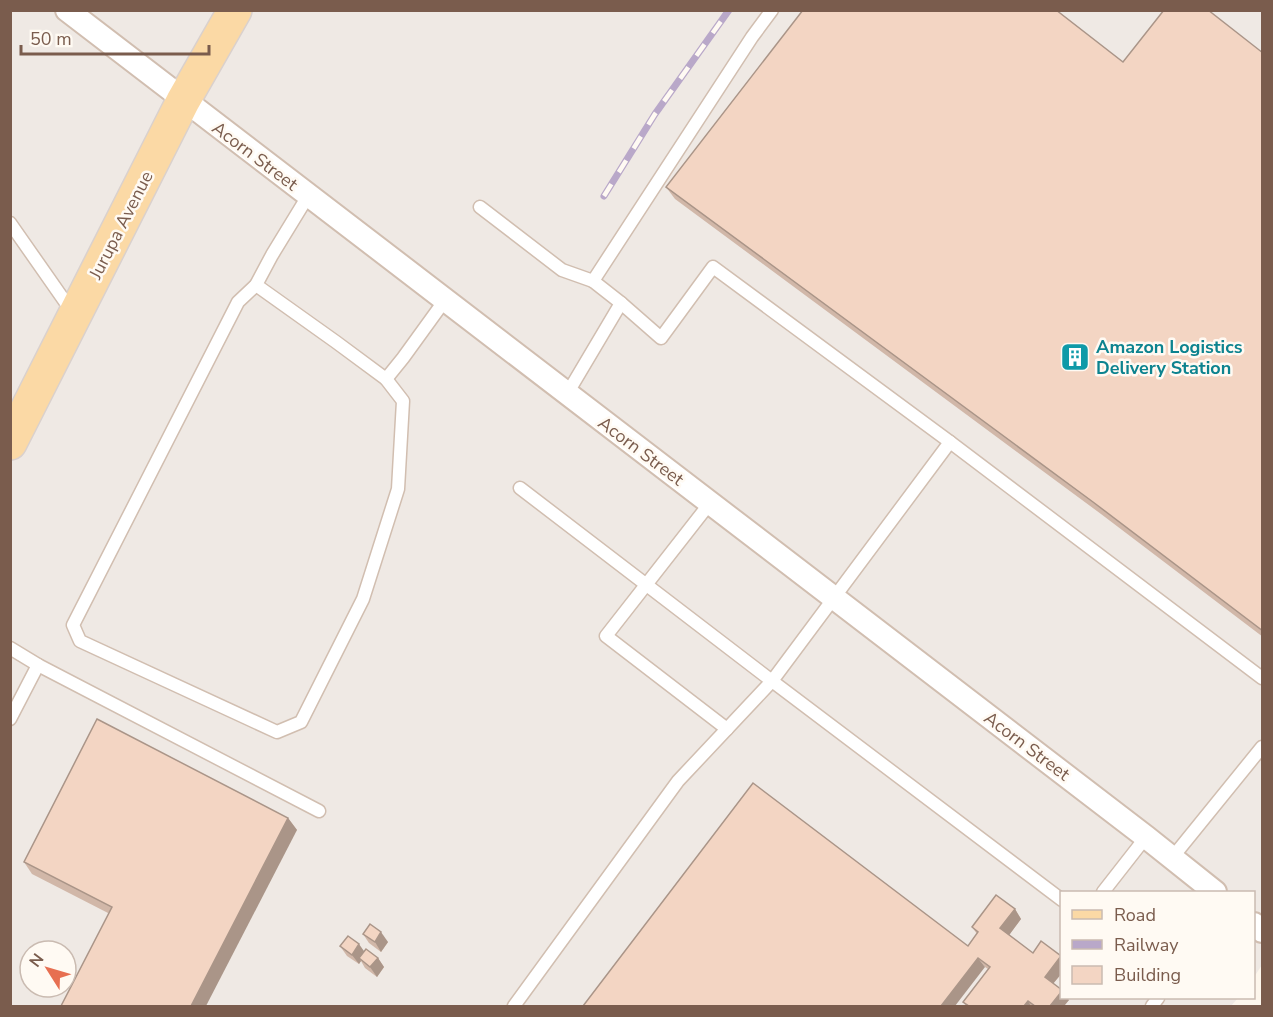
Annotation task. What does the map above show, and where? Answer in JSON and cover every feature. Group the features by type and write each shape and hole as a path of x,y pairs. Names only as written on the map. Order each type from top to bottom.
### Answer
{"main road":[{"name":"Jurupa Avenue","path":"10,443 183,101 236,10"}],"street":[{"name":"Acorn Street","path":"67,10 1214,891"}],"lane":[{"path":"593,281 752,37 772,10"},
{"path":"256,285 386,379 403,401 398,489 363,599 301,722 277,732 80,641 73,625 238,302 256,285 308,196"},
{"path":"480,207 562,270 593,281 661,339 713,267 1263,678"},
{"path":"10,223 75,316"},
{"path":"386,379 404,358 445,300"},
{"path":"567,394 621,303"},
{"path":"514,1006 678,781 772,681 950,442"},
{"path":"520,488 1060,898"},
{"path":"710,503 606,636 727,729"},
{"path":"10,648 38,665 319,811"},
{"path":"10,719 38,665"},
{"path":"1172,858 1263,747"},
{"path":"1104,891 1146,837"}],"shaded area":[{"path":"10,11 1262,11 1262,965 1255,976 1255,891 1060,891 1060,999 1237,999 1231,1006 11,1006"}],"building":[{"name":"Amazon Logistics Delivery Station","path":"803,10 1056,10 1123,62 1164,10 1208,10 1263,53 1263,631 1093,502 666,187"},
{"path":"97,719 288,818 191,1006 61,1006 65,999 78,999 78,973 112,907 24,862"},
{"path":"753,783 968,946 978,932 972,927 996,895 1015,909 1000,928 1033,953 1041,941 1060,955 1045,977 1060,988 1060,994 1050,1006 1035,1006 1028,1001 1024,1006 969,1006 963,1002 990,967 978,958 941,1006 583,1006"},
{"path":"370,924 381,932 375,942 363,934"},
{"path":"348,936 359,944 352,955 340,946"},
{"path":"366,949 378,958 370,967 359,958"}],"railway":[{"path":"604,196 655,114 729,10"}],"place":[{"name":"Amazon Logistics Delivery Station","path":"1075,357"}]}
